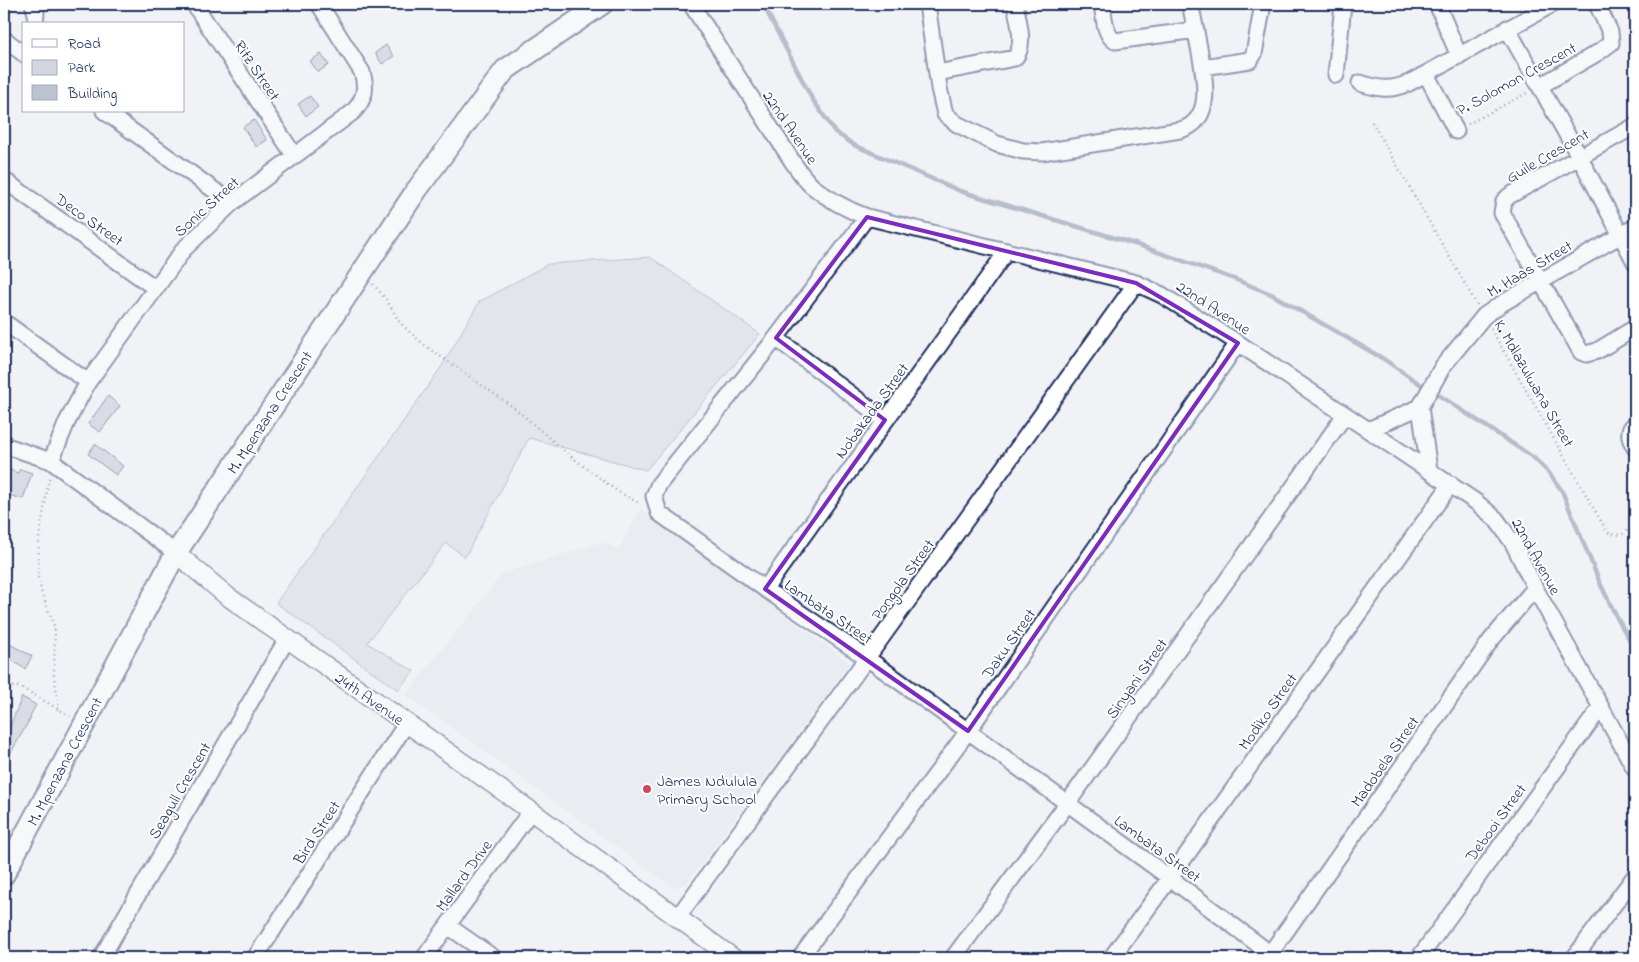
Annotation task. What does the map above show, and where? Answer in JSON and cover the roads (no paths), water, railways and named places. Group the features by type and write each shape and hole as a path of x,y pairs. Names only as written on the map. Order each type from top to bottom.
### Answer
{"main road":[{"name":"M. Mpenzana Crescent","path":"4,874 176,553 416,191 505,70 602,4"}],"street":[{"path":"32,4 36,13 35,22"},
{"name":"Ritz Street","path":"194,4 294,155"},
{"name":"Sonic Street","path":"51,461 67,422 88,382 184,249 232,203 359,105 365,91 362,72 319,4"},
{"name":"22nd Avenue","path":"691,4 770,128 810,185 849,209 867,217 1136,283 1162,295 1238,343 1476,502 1496,519 1513,543 1535,588 1635,769"},
{"path":"927,4 943,108 950,119 997,144 1023,151 1042,152 1185,128 1196,120 1204,105 1205,96 1203,67 1190,4"},
{"path":"937,74 1015,58 1020,52 1021,44 1015,4"},
{"path":"1102,4 1108,33 1110,38 1115,41 1196,30"},
{"path":"1203,67 1250,60 1254,54 1263,4"},
{"path":"1336,75 1343,4"},
{"path":"1437,4 1459,56"},
{"path":"1360,83 1384,89 1396,89 1553,4"},
{"name":"P. Solomon Crescent","path":"1540,86 1611,43 1610,32 1597,4"},
{"path":"1508,28 1635,262"},
{"path":"4,39 22,52"},
{"name":"P. Solomon Crescent","path":"1426,74 1456,131"},
{"path":"105,112 232,203"},
{"name":"Guile Crescent","path":"1635,126 1509,196 1504,201 1502,213 1581,352 1586,354 1597,351 1635,328"},
{"name":"Deco Street","path":"4,180 155,288"},
{"path":"867,217 776,338 885,420"},
{"name":"M. Haas Street","path":"1420,407 1442,366 1484,316 1501,304 1635,228"},
{"name":"Nobakada Street","path":"765,589 1007,251"},
{"name":"Pongola Street","path":"677,918 867,658 1136,283"},
{"path":"4,322 88,382"},
{"name":"Lambata Street","path":"776,338 659,484 654,496 659,513 968,731 1170,878 1271,957"},
{"name":"Daku Street","path":"800,958 968,731 1238,343"},
{"path":"1368,430 1420,407 1429,470"},
{"name":"Sinyani Street","path":"953,958 1067,804 1345,416"},
{"path":"1635,424 1629,432 1635,448"},
{"name":"24th Avenue","path":"4,445 51,461 176,553 227,596 531,811 733,958"},
{"name":"Modiko Street","path":"1111,958 1451,484"},
{"name":"Madobela Street","path":"1271,957 1491,640 1535,588"},
{"name":"Seagull Crescent","path":"101,958 287,639"},
{"name":"Debooi Street","path":"1419,958 1601,707"},
{"name":"Bird Street","path":"255,958 406,724"},
{"name":"Mallard Drive","path":"424,958 531,811"},
{"path":"1574,958 1635,876"},
{"path":"448,926 494,958"}],"waterway":[{"path":"763,4 811,97 835,132 854,145 960,191 1138,245 1271,294 1382,358 1423,386"},
{"path":"1437,394 1534,458 1550,474 1562,491 1600,583 1635,649"}],"place":[{"name":"James Ndulula Primary School","path":"647,789"}]}
